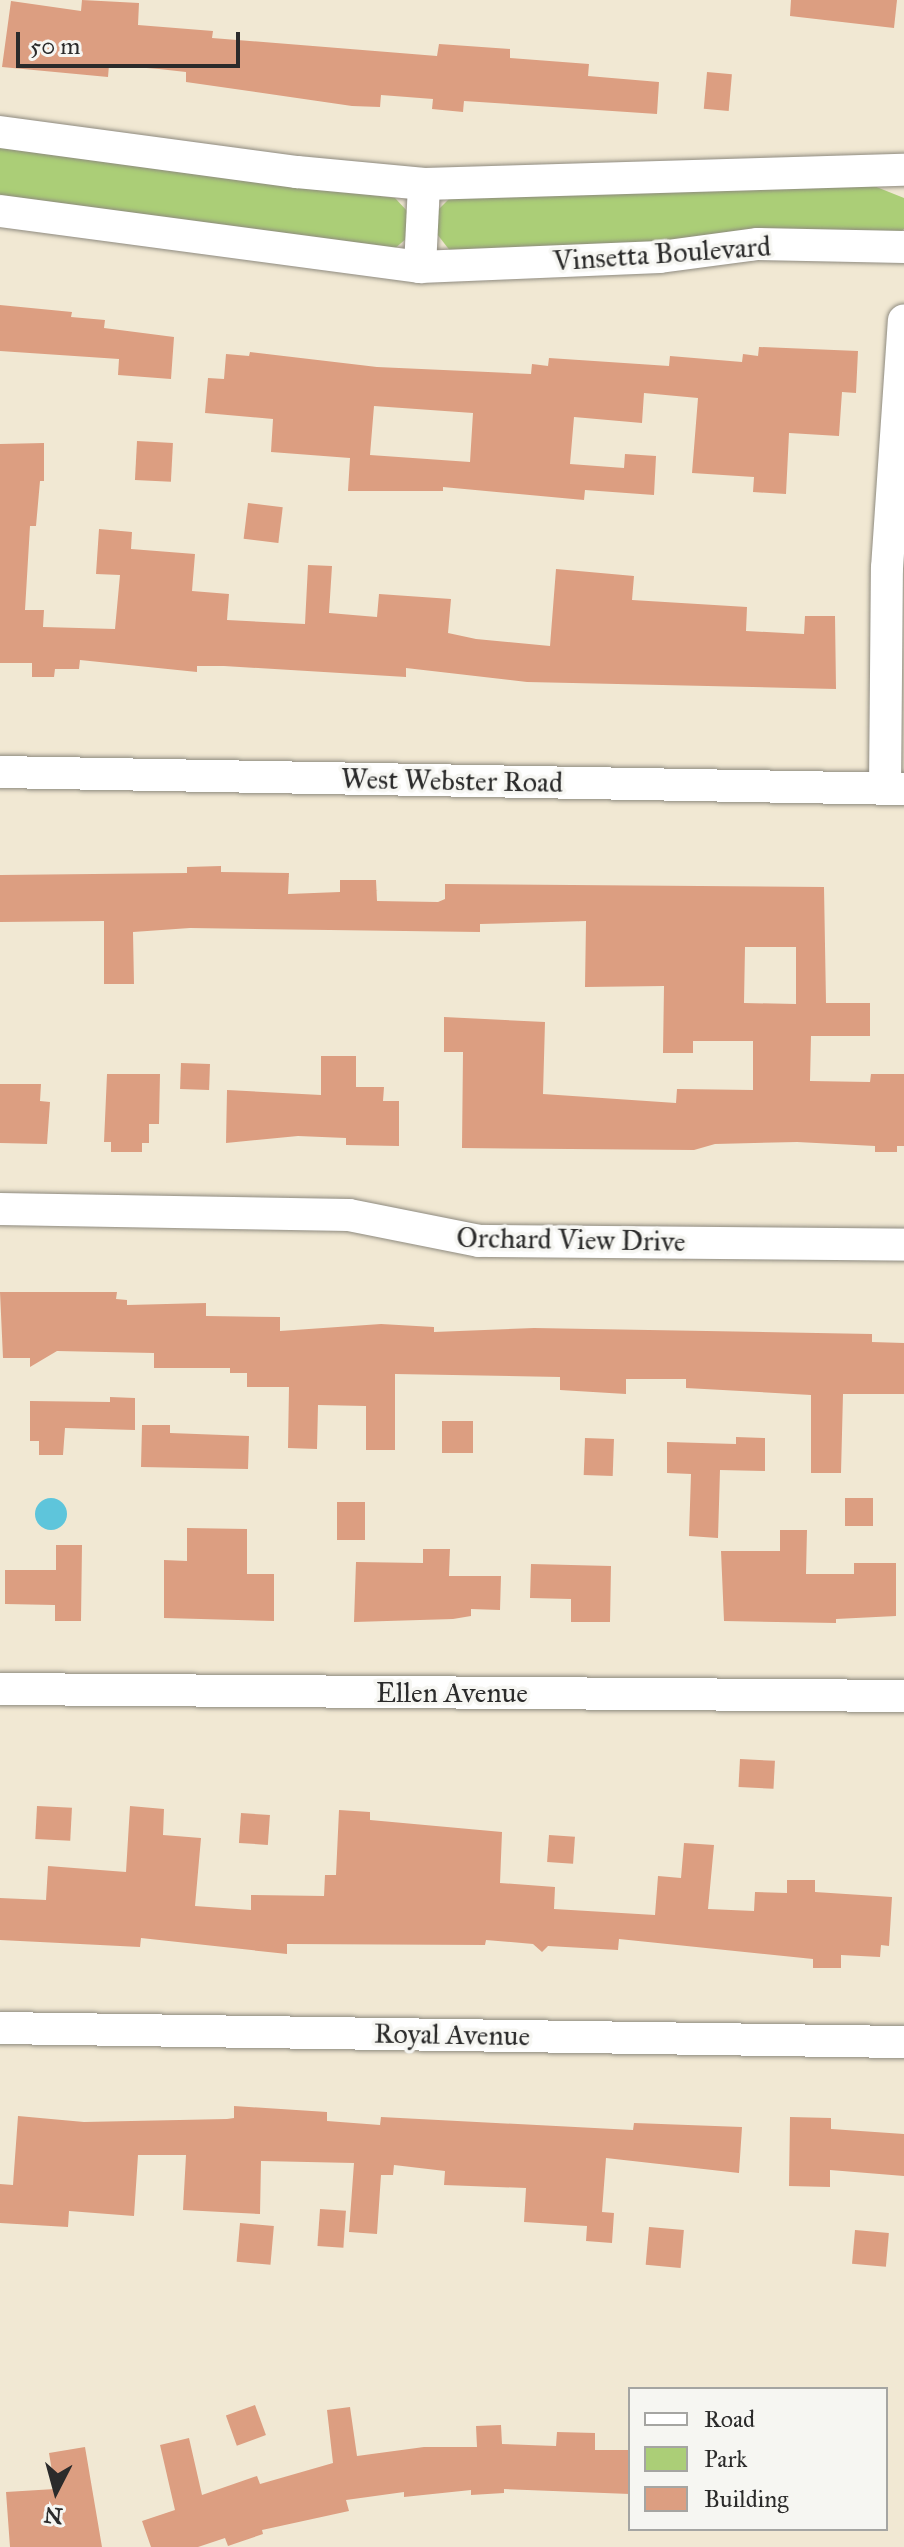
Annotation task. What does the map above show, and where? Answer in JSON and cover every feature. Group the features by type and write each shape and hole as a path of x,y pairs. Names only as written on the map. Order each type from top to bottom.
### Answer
{"street":[{"path":"0,132 297,172 424,184 904,170"},
{"path":"420,267 424,184"},
{"name":"Vinsetta Boulevard","path":"0,211 420,267 660,257 758,244 904,247"},
{"path":"894,789 887,568 904,321"},
{"name":"West Webster Road","path":"0,772 894,789"},
{"name":"Orchard View Drive","path":"0,1209 349,1215 479,1241 904,1245"},
{"name":"Ellen Avenue","path":"0,1689 904,1696"},
{"name":"Royal Avenue","path":"0,2028 904,2042"}],"green space":[{"path":"0,147 395,198 408,212 407,238 393,250 0,198"},
{"path":"874,186 904,198 904,229 899,233 451,252 437,234 437,211 450,198"}],"water":[{"path":"51,1498 62,1503 67,1514 62,1525 51,1530 40,1525 35,1514 40,1503"}],"building":[{"path":"82,0 139,3 138,25 213,31 212,38 437,56 439,44 510,49 510,58 589,64 588,76 659,82 657,114 464,101 463,112 432,109 433,99 381,95 380,107 352,106 186,82 186,72 109,65 108,77 2,67 11,1 81,11"},
{"path":"791,0 897,0 894,28 790,16"},
{"path":"707,72 732,74 729,111 704,109"},
{"path":"0,305 72,312 71,317 105,320 104,328 174,337 171,379 118,375 119,359 0,351"},
{"path":"759,347 858,351 856,393 842,392 839,436 789,433 786,494 753,492 754,477 692,473 698,398 644,393 642,423 574,417 570,464 624,468 625,454 656,456 654,495 585,490 584,500 443,487 443,491 348,491 350,458 271,452 273,419 205,413 208,378 224,379 226,354 249,356 250,352 377,367 531,374 532,364 548,366 549,358 669,366 670,356 742,362 743,354 758,356","holes":["374,406 473,413 470,462 370,455"]},
{"path":"137,441 173,443 171,482 135,480"},
{"path":"44,443 44,481 40,481 36,526 30,526 25,610 44,610 43,627 115,629 120,575 96,574 99,529 132,532 131,549 195,554 192,591 229,594 227,620 305,624 308,565 332,566 329,613 377,617 379,594 451,599 448,633 476,639 550,646 556,569 634,576 632,600 747,607 746,631 804,634 805,616 835,616 836,689 527,682 406,668 406,677 224,666 197,666 197,672 80,660 79,669 55,669 54,677 32,677 32,663 0,663 0,444"},
{"path":"248,503 283,507 278,543 244,539"},
{"path":"221,866 221,872 289,873 288,894 340,892 340,880 376,880 377,901 438,902 445,899 445,884 824,887 826,1003 870,1003 870,1036 811,1036 810,1081 870,1082 871,1074 904,1074 904,1146 897,1146 897,1152 875,1152 875,1146 797,1142 715,1144 694,1150 462,1148 463,1052 444,1052 444,1017 545,1022 543,1094 676,1103 677,1089 753,1090 753,1041 693,1041 693,1053 663,1053 664,986 585,987 586,921 480,924 480,932 190,928 133,932 134,984 104,984 104,921 0,922 0,875 187,873 187,867","holes":["745,947 796,947 796,1004 744,1003"]},
{"path":"321,1056 356,1056 356,1087 384,1087 383,1101 399,1101 399,1146 346,1145 346,1138 298,1136 226,1143 227,1090 321,1095"},
{"path":"181,1063 210,1064 209,1090 180,1089"},
{"path":"107,1074 160,1074 159,1124 149,1124 149,1143 142,1143 142,1152 111,1152 111,1142 104,1142"},
{"path":"0,1084 41,1084 40,1101 50,1102 47,1144 0,1143"},
{"path":"0,1292 117,1292 116,1299 127,1300 127,1305 206,1303 206,1316 280,1317 280,1331 381,1324 434,1327 434,1332 534,1328 872,1334 872,1342 904,1343 904,1394 843,1394 841,1473 811,1473 811,1395 686,1388 686,1379 626,1379 626,1394 560,1390 560,1377 395,1374 395,1450 366,1450 366,1406 318,1405 317,1449 288,1448 289,1387 247,1387 247,1373 230,1373 230,1368 154,1368 154,1353 57,1351 30,1367 30,1358 3,1358"},
{"path":"110,1397 135,1398 135,1430 65,1428 63,1455 39,1455 39,1441 30,1441 30,1401 110,1402"},
{"path":"442,1421 473,1421 473,1453 442,1453"},
{"path":"142,1425 170,1425 170,1433 249,1436 248,1469 141,1467"},
{"path":"736,1437 765,1438 765,1471 720,1470 718,1538 689,1536 691,1474 667,1473 667,1442 736,1444"},
{"path":"585,1438 614,1439 613,1476 584,1475"},
{"path":"845,1498 873,1498 873,1526 845,1526"},
{"path":"337,1502 365,1502 365,1540 337,1540"},
{"path":"187,1528 247,1529 247,1574 274,1574 274,1621 164,1618 164,1560 187,1561"},
{"path":"780,1530 807,1530 806,1574 854,1574 854,1563 896,1563 896,1616 836,1619 836,1623 724,1621 721,1551 780,1551"},
{"path":"56,1545 82,1545 81,1621 55,1621 55,1605 5,1604 5,1570 56,1570"},
{"path":"423,1549 450,1549 449,1576 501,1576 500,1610 471,1609 471,1616 453,1619 354,1622 356,1562 423,1563"},
{"path":"531,1564 611,1566 610,1622 571,1622 571,1599 530,1598"},
{"path":"740,1759 775,1761 773,1789 739,1787"},
{"path":"37,1806 72,1808 70,1841 35,1839"},
{"path":"130,1806 164,1809 163,1835 201,1838 195,1906 251,1910 251,1895 324,1896 325,1875 336,1875 339,1810 370,1812 370,1820 502,1832 500,1883 555,1887 554,1909 655,1915 658,1876 681,1878 684,1843 714,1845 708,1909 754,1911 755,1892 787,1893 787,1880 815,1880 815,1892 892,1897 889,1946 881,1945 880,1957 841,1955 841,1968 813,1968 813,1959 619,1939 618,1950 548,1946 542,1952 533,1944 486,1940 485,1945 287,1944 287,1954 141,1938 140,1947 0,1940 0,1898 46,1900 48,1866 126,1872"},
{"path":"241,1813 270,1815 268,1845 239,1843"},
{"path":"549,1835 575,1837 573,1864 547,1862"},
{"path":"234,2106 327,2112 327,2121 380,2125 381,2117 633,2130 634,2123 742,2127 739,2173 606,2158 602,2212 614,2213 612,2243 586,2241 587,2226 524,2222 526,2188 444,2185 445,2171 394,2165 393,2175 381,2175 377,2234 349,2232 354,2163 261,2161 260,2214 183,2210 186,2155 138,2155 134,2216 69,2211 68,2227 0,2223 0,2184 13,2185 18,2116 84,2122 227,2119 234,2118"},
{"path":"790,2117 831,2118 831,2129 904,2134 904,2176 830,2170 830,2187 789,2186"},
{"path":"320,2209 346,2211 343,2248 317,2246"},
{"path":"240,2223 274,2226 270,2265 237,2262"},
{"path":"649,2227 684,2230 681,2268 646,2265"},
{"path":"855,2230 889,2233 886,2267 852,2264"},
{"path":"255,2405 266,2435 237,2446 226,2416"},
{"path":"350,2407 357,2456 424,2447 477,2447 476,2426 501,2425 502,2444 556,2446 557,2432 595,2433 595,2450 628,2450 628,2494 504,2489 504,2493 471,2495 471,2490 404,2497 404,2492 346,2500 349,2511 262,2530 263,2534 228,2546 225,2538 198,2547 151,2547 142,2521 175,2510 160,2445 189,2438 202,2495 257,2476 260,2484 333,2463 327,2410"},
{"path":"85,2447 102,2547 10,2547 6,2492 55,2489 49,2453"}]}
